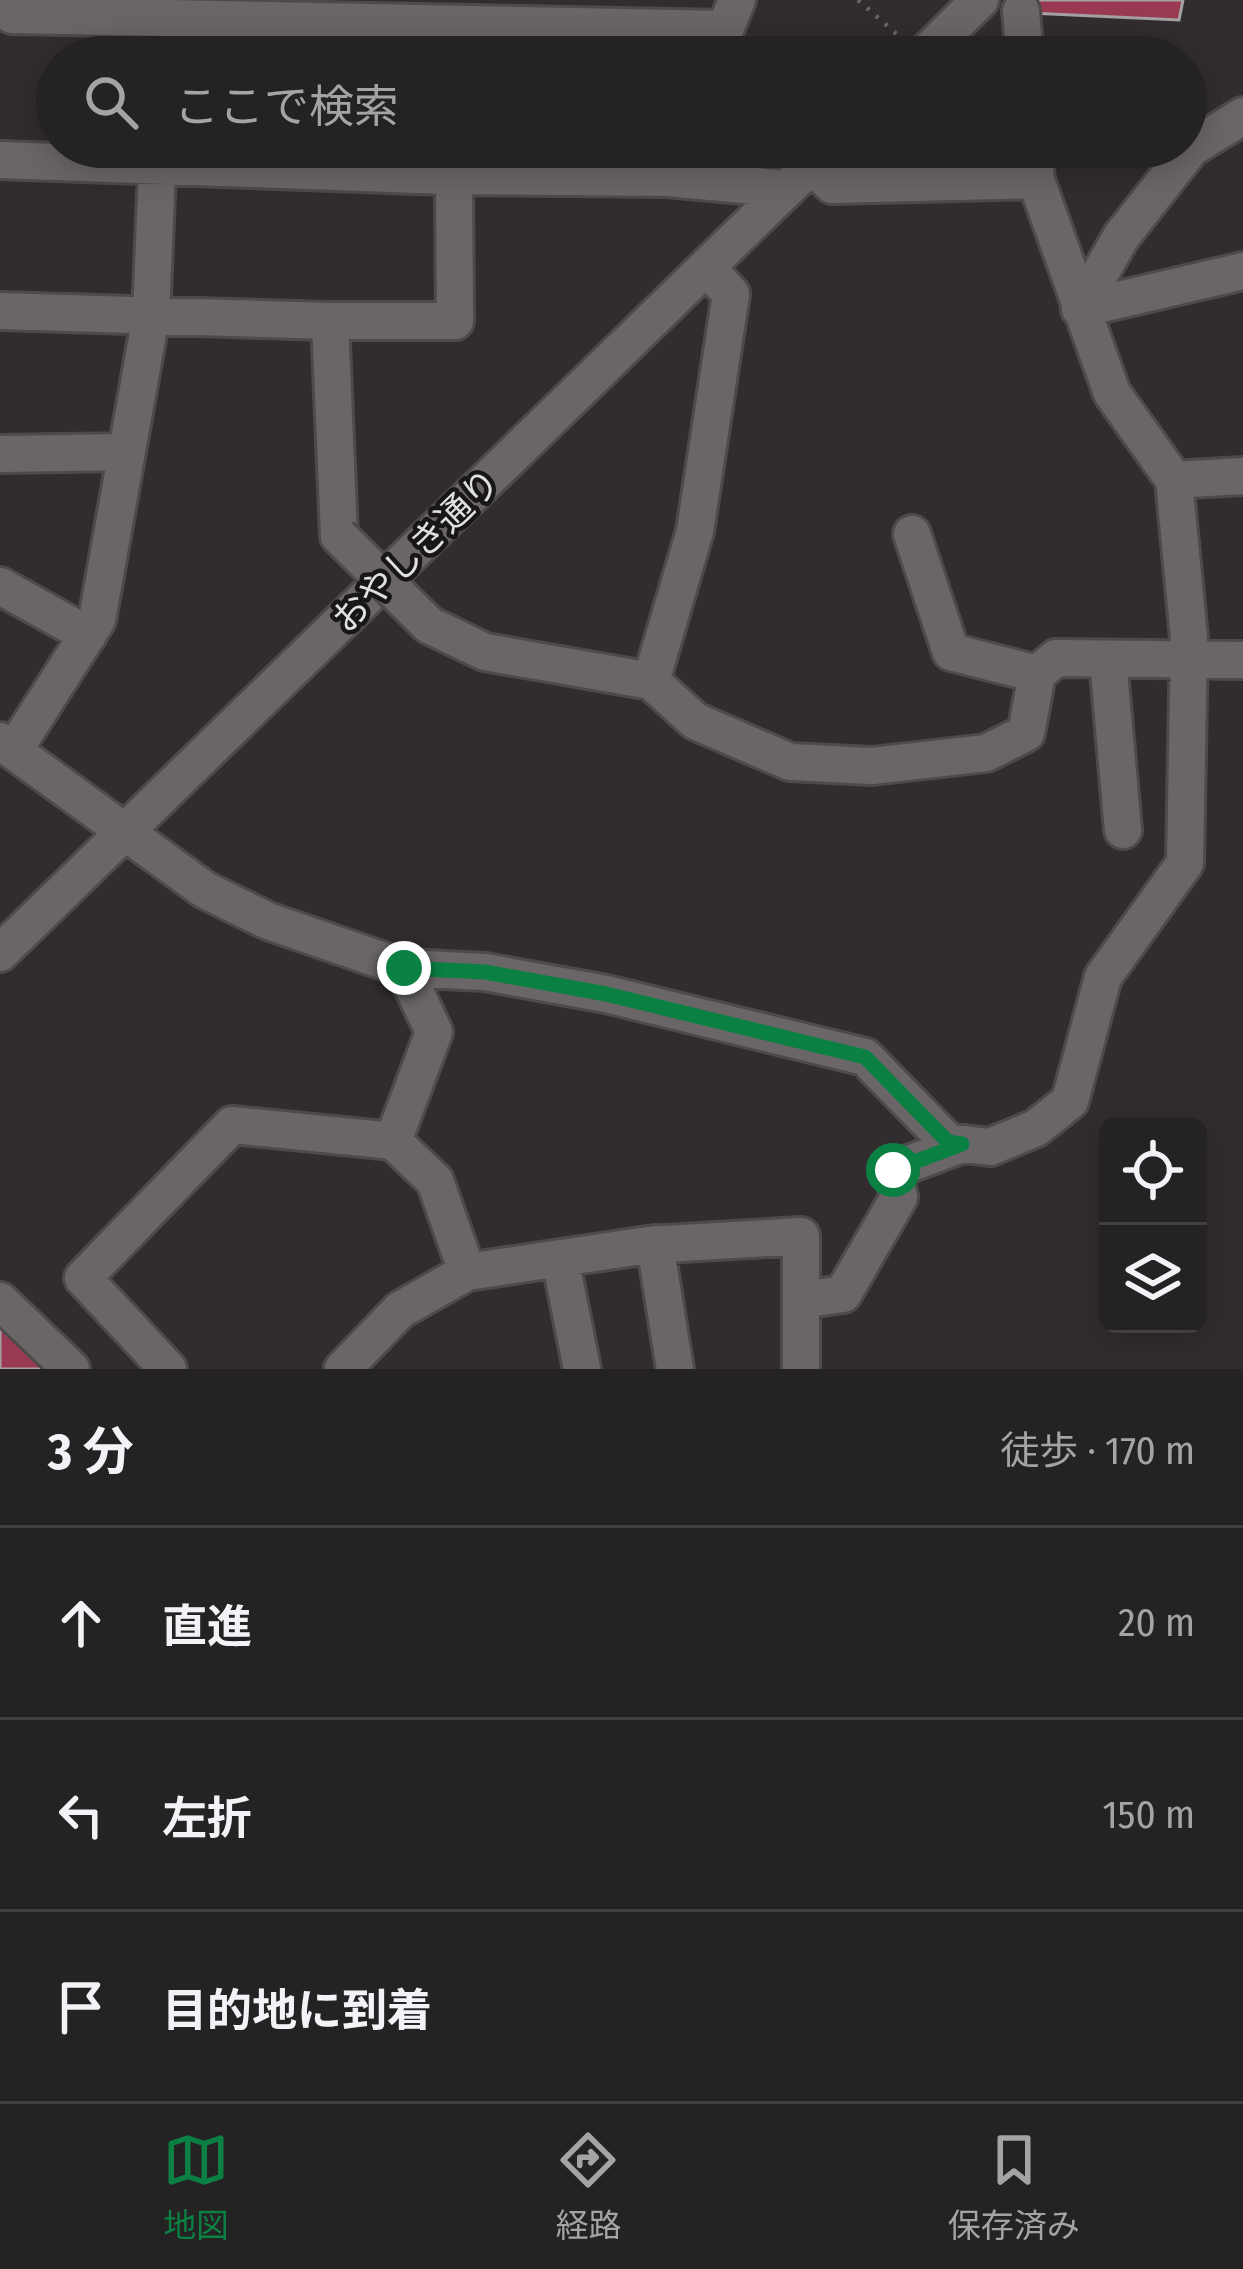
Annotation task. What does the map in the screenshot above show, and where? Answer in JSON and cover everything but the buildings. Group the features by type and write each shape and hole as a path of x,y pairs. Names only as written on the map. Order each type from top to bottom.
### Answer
{"street":[{"path":"12,0 12,15 162,18 442,12 726,29"},
{"path":"943,36 980,0"},
{"path":"1022,11 1024,36"},
{"path":"161,36 162,18"},
{"path":"1207,138 1243,116"},
{"path":"0,160 36,159"},
{"path":"158,168 151,316 97,620 7,746 206,890 268,921 404,968 485,972 606,994 865,1057 948,1142 990,1147 1015,1138 1070,1101 1103,976 1185,863 1185,663 1190,638 1174,480 1112,393 1036,168"},
{"path":"329,168 454,176 579,168"},
{"name":"おやしき通り","path":"0,953 809,168"},
{"path":"811,168 832,185 996,168"},
{"path":"1080,309 1121,237 1175,168"},
{"path":"0,311 454,321 454,176"},
{"path":"651,681 695,531 731,294 708,268"},
{"path":"1080,309 1243,272"},
{"path":"330,321 339,536 429,625 485,652 651,681 694,721 790,762 872,766 986,753 1026,733 1037,674 1056,658 1185,663 1243,660"},
{"path":"0,454 127,452"},
{"path":"1174,480 1243,476"},
{"path":"911,534 951,652 1037,674"},
{"path":"0,586 88,635"},
{"path":"1108,660 1123,830"},
{"path":"393,1141 434,1032 404,968"},
{"path":"168,1369 83,1278 232,1125 393,1141 435,1181 467,1272"},
{"path":"801,1300 843,1294 899,1197 893,1170 962,1144"},
{"path":"343,1369 400,1310 467,1272 655,1244 801,1237 801,1369"},
{"path":"655,1244 675,1369"},
{"path":"560,1258 582,1369"},
{"path":"0,1301 70,1369"}],"path":[{"path":"858,0 898,36"}],"route":[{"path":"404,968 485,972 606,994 865,1057 948,1142 962,1144 893,1170"}]}
